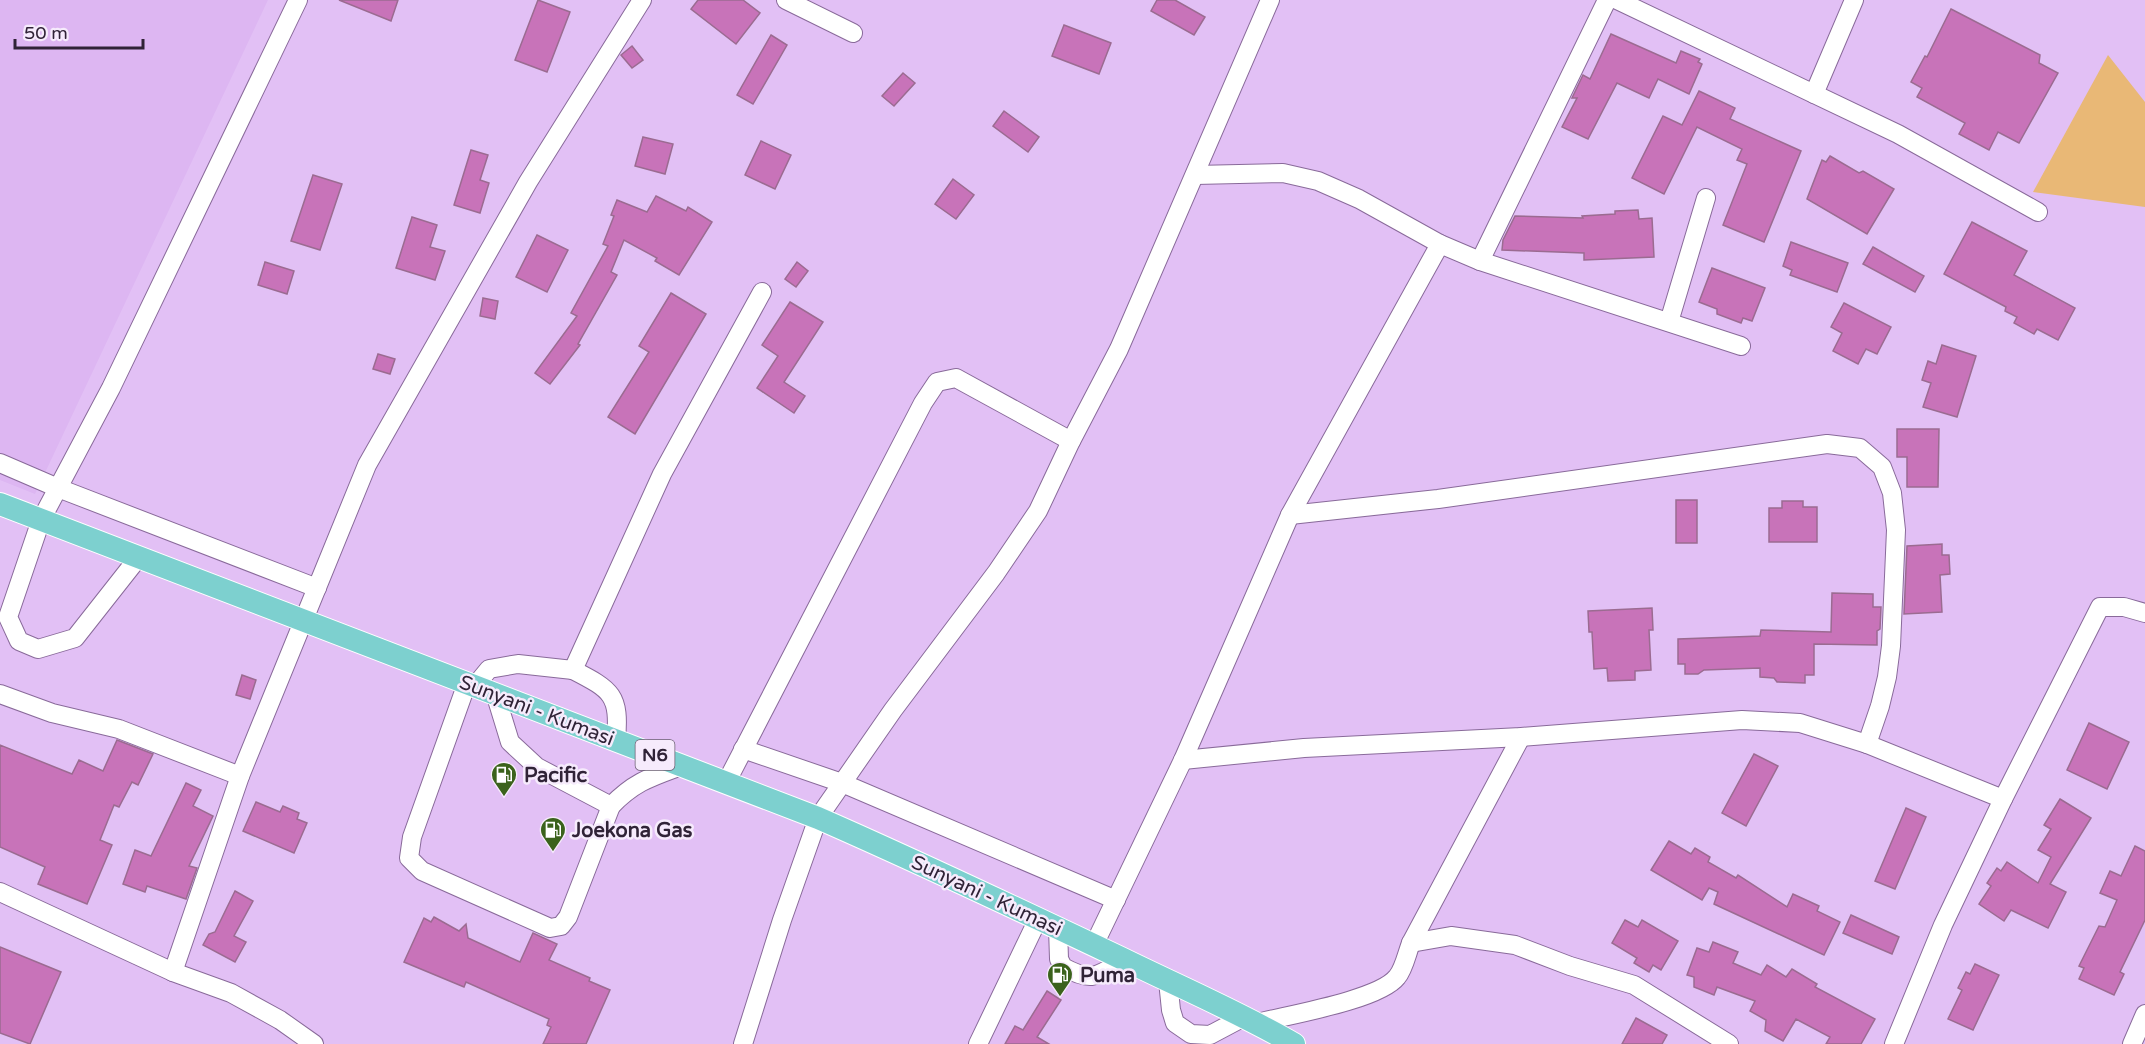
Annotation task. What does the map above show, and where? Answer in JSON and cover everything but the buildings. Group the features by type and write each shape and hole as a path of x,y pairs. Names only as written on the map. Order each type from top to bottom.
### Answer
{"main road":[{"name":"Sunyani - Kumasi","path":"0,504 818,818 1094,945 1250,1020 1294,1044"}],"street":[{"path":"138,558 75,638 38,650 19,641 8,617 41,520 111,388 298,0"},
{"path":"173,972 240,776 367,465 528,182 642,0"},
{"path":"786,0 854,33"},
{"path":"743,1044 782,920 818,818 893,710 996,573 1038,511 1119,349 1270,0"},
{"path":"1480,261 1608,0"},
{"path":"1617,0 1898,134 2038,212"},
{"path":"1814,94 1854,0"},
{"path":"1195,175 1283,173 1318,181 1359,199 1440,244 1480,261 1741,346"},
{"path":"1669,322 1706,198"},
{"path":"1094,945 1183,760 1290,514 1440,244"},
{"path":"573,670 662,474 762,292"},
{"path":"726,783 923,403 937,382 956,378 1071,441"},
{"path":"1290,514 1438,499 1827,444 1860,448 1882,466 1892,493 1896,530 1887,677 1867,744"},
{"path":"0,463 58,488 317,588"},
{"path":"1894,1044 1943,925 2003,799 2100,607 2124,607 2145,613"},
{"path":"616,740 618,717 616,703 609,692 573,670 518,664 489,669 412,837 410,858 422,871 549,928 561,926 568,917 611,806 624,792 641,781 681,766"},
{"path":"479,688 510,741 537,767 611,806"},
{"path":"0,694 52,713 119,729 240,776"},
{"path":"1183,760 1304,748 1521,737 1742,720 1800,723 1867,744 2003,799"},
{"path":"1168,981 1171,1010 1175,1023 1191,1034 1210,1035 1250,1020 1366,996 1385,988 1398,976 1411,943 1521,737"},
{"path":"743,749 842,783 1116,900"},
{"path":"0,892 173,972 231,993 257,1006 314,1044"},
{"path":"1048,924 1063,967 1079,976 1096,977 1124,960"},
{"path":"978,1044 1048,924"},
{"path":"1411,943 1451,936 1515,945 1570,966 1634,985 1705,1038 1729,1044"},
{"path":"2132,1044 2145,1014"}],"shaded area":[{"path":"0,0 268,0 35,494 0,480"},
{"path":"2108,55 2145,102 2145,207 2033,192"}],"place":[{"name":"Pacific","path":"504,798"},
{"name":"Joekona Gas","path":"553,853"},
{"name":"Puma","path":"1060,998"}]}
